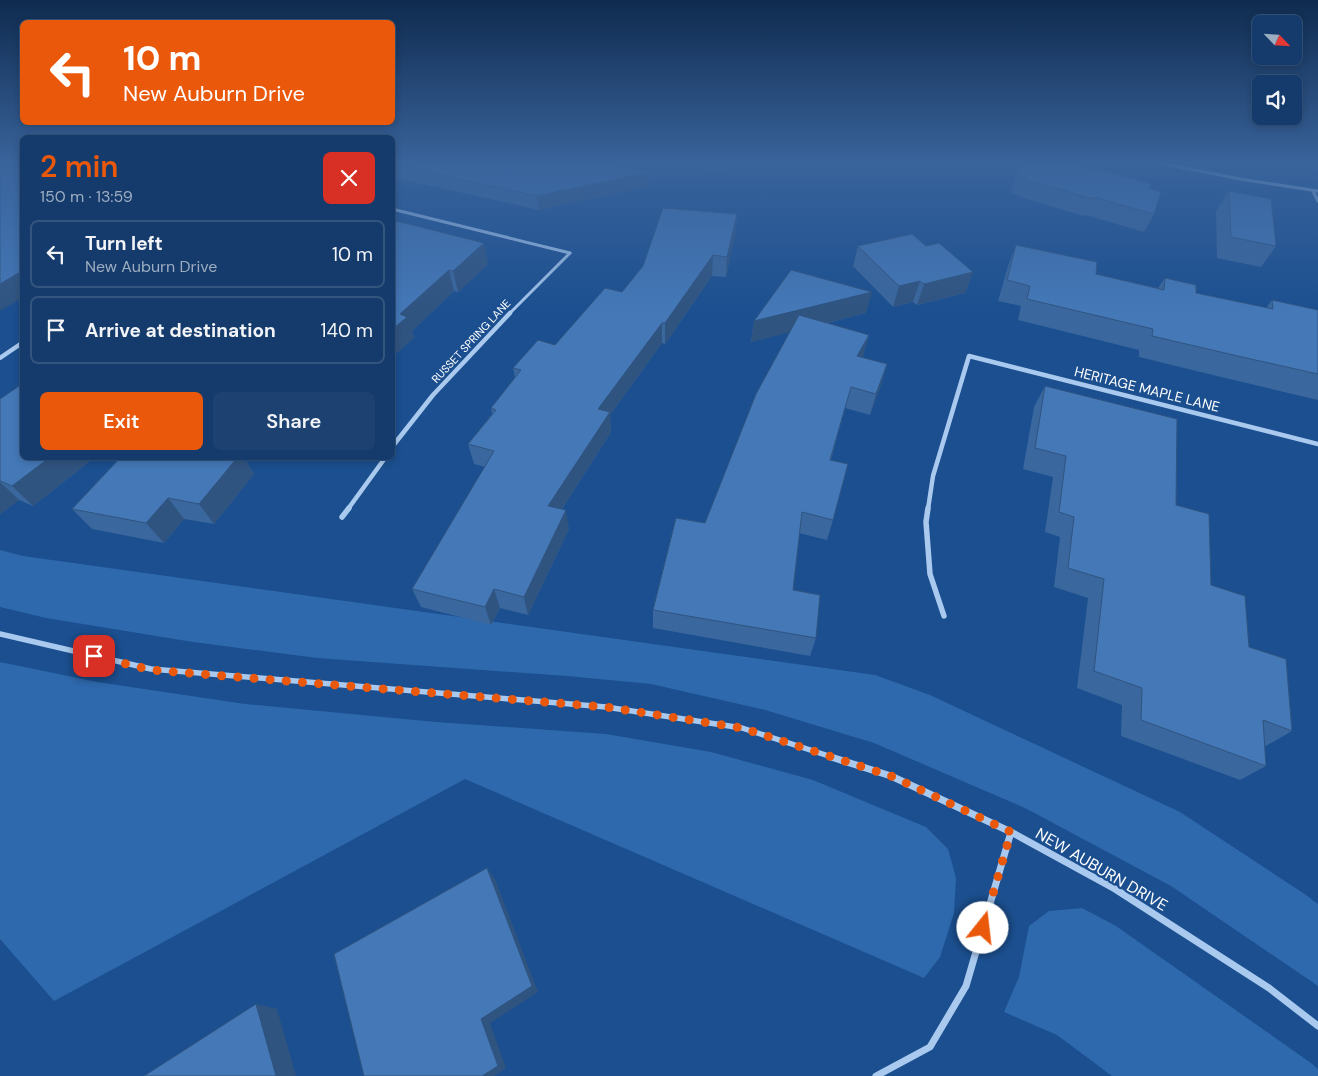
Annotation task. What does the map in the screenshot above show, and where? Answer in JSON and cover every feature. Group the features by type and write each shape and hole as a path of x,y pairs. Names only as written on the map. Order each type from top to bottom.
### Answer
{"street":[{"name":"RUSSET SPRING LANE","path":"395,443 475,349 570,253 401,211"},
{"path":"0,358 20,345"},
{"name":"HERITAGE MAPLE LANE","path":"944,616 930,574 926,522 933,476 970,356 1318,444"},
{"path":"342,517 384,460"},
{"name":"NEW AUBURN DRIVE","path":"0,634 151,670 606,707 742,728 891,776 1011,832 1115,889 1269,988 1318,1026"},
{"path":"876,1076 930,1047 966,986 1011,832"}],"shaded area":[{"path":"0,550 23,556 875,675 930,695 1180,812 1306,895 1318,904 1318,986 1171,886 1025,808 874,743 765,710 651,684 317,658 193,642 46,618 0,607"},
{"path":"0,662 97,682 245,704 436,722 606,734 711,752 813,780 926,827 948,849 956,878 954,913 940,957 924,978 465,779 54,1001 0,939"},
{"path":"1082,908 1116,926 1311,1063 1318,1069 1318,1076 1112,1076 1057,1035 1004,1012 1019,977 1029,926 1049,911"}],"building":[{"path":"0,211 20,211 20,272 0,284"},
{"path":"662,211 703,211 737,214 727,257 713,255 665,323 662,323 598,409 610,412 548,506 566,510 524,597 494,589 485,607 412,589 494,451 468,444 496,410 491,408 521,370 513,368 538,340 555,345 605,288 622,292 643,266"},
{"path":"1230,211 1272,211 1276,246 1231,237"},
{"path":"395,221 484,243 453,271 449,270 400,314 407,317 395,327"},
{"path":"912,234 926,246 939,243 973,272 924,284 920,281 899,286 858,246"},
{"path":"1016,245 1097,262 1096,274 1164,290 1165,278 1196,285 1196,293 1273,309 1272,300 1318,310 1318,374 1152,336 1153,329 1027,299 1030,286 1007,280"},
{"path":"791,270 872,292 754,321"},
{"path":"799,315 869,335 857,356 887,364 876,394 851,387 830,460 848,464 833,520 802,512 793,590 820,595 816,638 653,610 676,518 705,523 756,394"},
{"path":"20,385 20,460 46,460 12,486 0,481 0,399"},
{"path":"1045,386 1177,419 1176,505 1209,514 1211,585 1245,596 1249,647 1286,659 1292,731 1263,720 1266,766 1141,720 1142,688 1094,671 1104,579 1068,568 1074,517 1059,512 1066,456 1035,448"},
{"path":"118,460 235,460 199,504 168,498 146,523 72,509"},
{"path":"487,868 532,986 481,1019 498,1066 482,1076 364,1076 334,954"},
{"path":"256,1004 276,1076 144,1076"}],"route":[{"path":"94,656 151,670 606,707 742,728 891,776 1011,832 983,928"}]}
